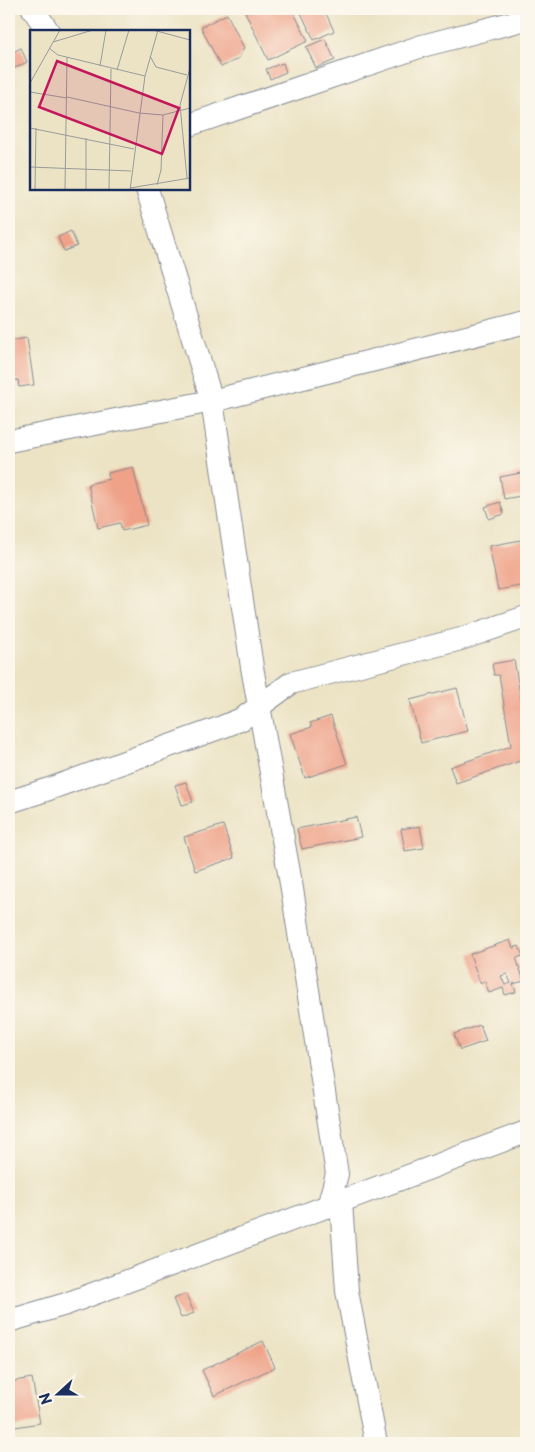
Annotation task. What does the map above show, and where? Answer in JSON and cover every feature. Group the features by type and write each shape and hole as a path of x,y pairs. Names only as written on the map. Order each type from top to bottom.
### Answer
{"street":[{"path":"33,9 47,30"},
{"path":"190,125 422,46 526,19"},
{"path":"147,190 212,400 252,667 292,889 337,1174 334,1205 376,1443"},
{"path":"9,441 212,400 526,322"},
{"path":"9,802 242,719 291,683 461,639 526,617"},
{"path":"252,667 291,683"},
{"path":"9,1321 66,1304 526,1132"},
{"path":"337,1174 364,1194"}],"building":[{"path":"252,9 292,9 308,41 268,60 245,12"},
{"path":"299,9 324,9 334,31 314,40"},
{"path":"227,14 244,48 238,59 221,67 201,27"},
{"path":"325,39 335,60 316,68 306,47"},
{"path":"21,48 27,62 9,71 9,54"},
{"path":"283,63 286,72 270,79 266,69"},
{"path":"71,231 77,246 64,251 58,237"},
{"path":"27,338 34,385 19,387 18,380 9,381 9,341"},
{"path":"133,467 147,525 122,531 120,523 98,528 88,484 109,479 108,473"},
{"path":"526,472 526,495 504,499 500,477"},
{"path":"500,502 504,514 489,519 485,507"},
{"path":"526,539 526,585 498,590 489,546"},
{"path":"514,660 526,727 526,759 456,783 450,767 511,746 499,675 494,675 492,664"},
{"path":"457,688 468,731 421,743 410,700"},
{"path":"331,716 347,764 305,778 290,734 312,727 310,723"},
{"path":"186,782 193,802 182,805 175,785"},
{"path":"356,817 361,837 302,849 297,829"},
{"path":"223,825 234,858 195,871 184,837"},
{"path":"420,826 424,848 405,851 401,829"},
{"path":"510,940 513,948 519,946 523,956 516,958 524,981 513,984 516,992 505,995 503,988 489,993 485,981 480,983 470,954","holes":["507,974 511,983 505,985 501,976"]},
{"path":"480,1025 486,1041 460,1050 454,1034"},
{"path":"186,1294 194,1313 181,1318 173,1299"},
{"path":"263,1341 275,1367 214,1396 202,1370"},
{"path":"32,1378 40,1423 9,1428 9,1382"}]}
